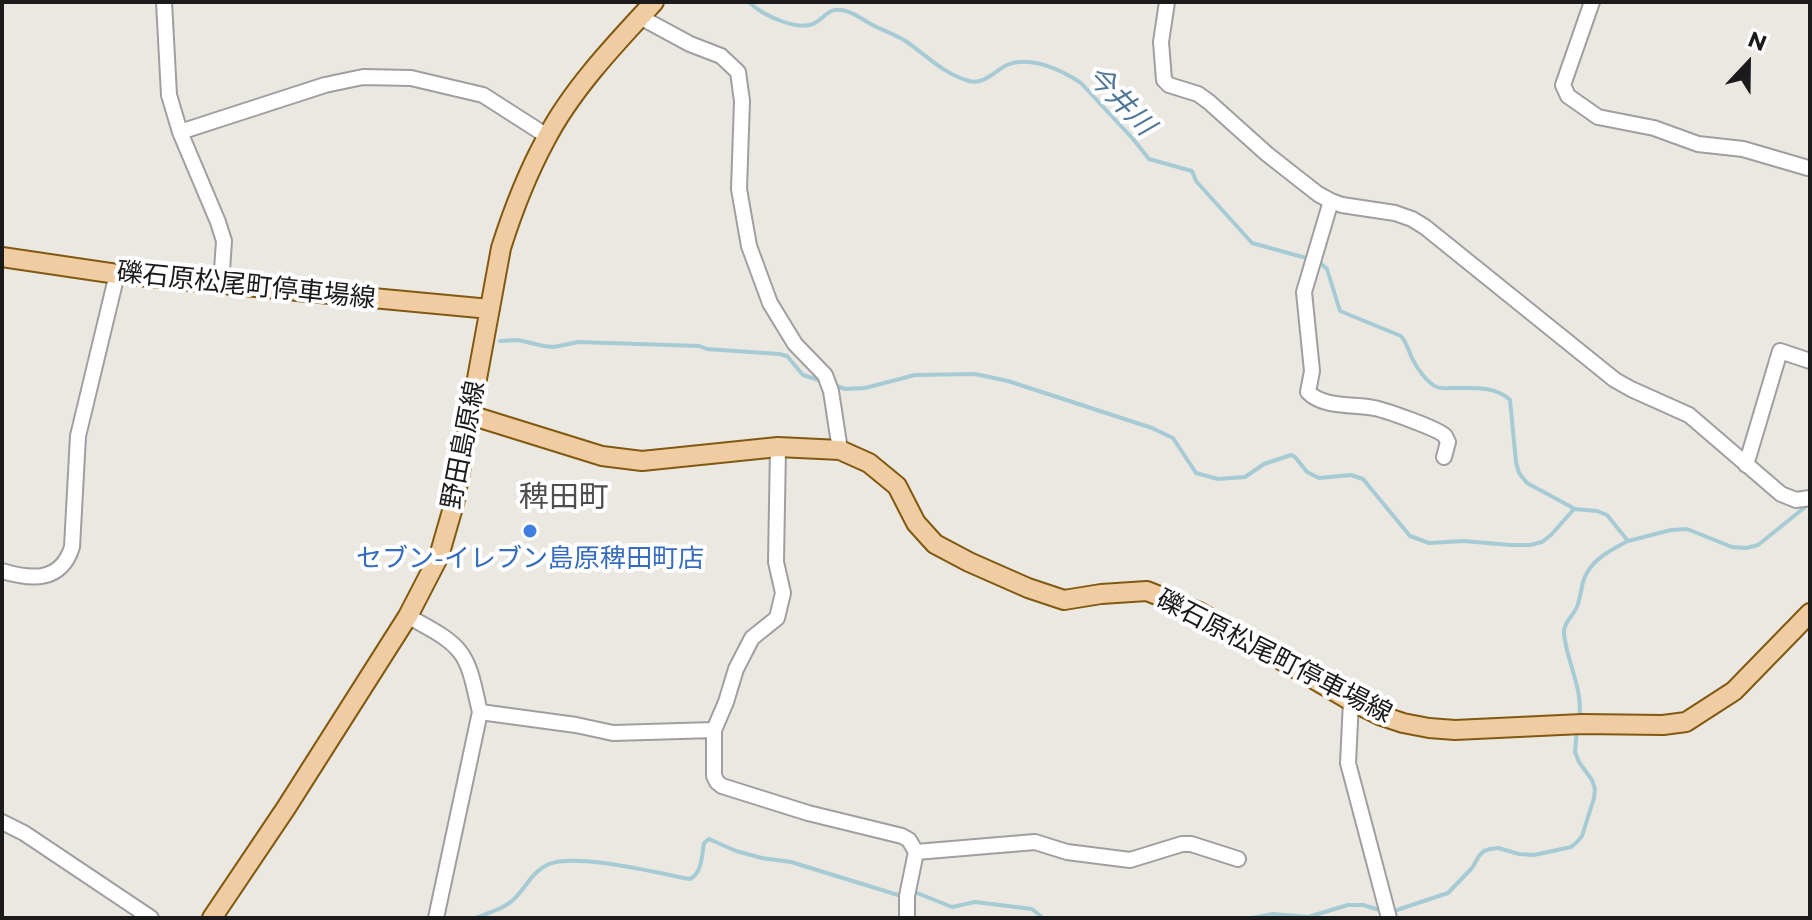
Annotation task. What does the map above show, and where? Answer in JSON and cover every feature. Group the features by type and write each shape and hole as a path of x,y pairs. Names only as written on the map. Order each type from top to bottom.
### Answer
{"main road":[{"name":"野田島原線","path":"212,918 408,616 439,556 454,504 501,248 513,210 547,136 575,93 654,2"},
{"name":"礫石原松尾町停車場線","path":"2,257 117,274 490,309"},
{"name":"礫石原松尾町停車場線","path":"470,415 602,456 642,461 778,447 840,450 869,463 897,486 916,523 935,544 969,562 1064,600 1147,591 1199,612 1379,715 1429,728 1455,730 1686,722 1734,691 1810,613"}],"street":[{"path":"164,2 169,95 180,132 224,241 221,285"},
{"path":"1167,2 1161,42 1164,80 1169,85 1198,94 1209,102 1318,194 1342,205 1395,213 1425,227 1615,380 1689,415 1781,494 1796,500 1809,498"},
{"path":"1592,2 1564,80 1568,96 1590,112 1608,120 1654,128 1688,141 1743,149 1808,168"},
{"path":"640,17 690,44 721,56 738,72 742,101 739,189 749,246 770,303 795,344 825,375 831,391 840,450"},
{"path":"180,132 325,85 363,77 411,78 483,95 547,136"},
{"path":"1331,201 1304,292 1312,371 1308,392 1321,400 1373,407 1442,434 1448,442 1444,457"},
{"path":"2,571 22,577 37,577 62,566 69,558 78,436 117,274"},
{"path":"1746,465 1780,351 1810,361"},
{"path":"778,447 776,562 783,593 777,618 752,638 736,669 714,730 714,776 722,786 808,813 902,836 916,852 908,892 907,918"},
{"path":"408,616 461,652 468,666 480,712 436,918"},
{"path":"1351,701 1348,763 1388,914"},
{"path":"480,712 613,733 714,730"},
{"path":"2,822 24,833 151,918"},
{"path":"916,852 1035,842 1067,852 1130,860 1191,844 1238,859"}],"waterway":[{"name":"今井川","path":"749,2 771,17 799,25 815,23 833,10 849,12 902,39 944,69 969,81 984,79 1016,62 1036,63 1065,73 1081,83 1149,159 1192,171 1196,181 1252,243 1310,259"},
{"name":"今井川","path":"1318,261 1327,269 1340,311 1401,336 1416,366 1433,385 1491,390 1510,400 1516,462 1519,473 1527,483 1575,509 1607,515 1628,541 1687,529 1732,547 1746,548 1758,545 1809,504"},
{"path":"500,341 518,340 554,347 578,342 699,346 779,354 787,356 803,375 822,381"},
{"path":"834,385 845,389 865,388 915,375 975,374 1008,381 1152,428 1173,438 1196,473 1218,479 1245,477 1264,464 1291,455 1307,472 1319,478 1351,475 1363,479 1410,536 1429,543 1464,541 1530,545 1542,542 1551,535 1574,509"},
{"path":"1579,720 1579,698 1566,645 1565,626 1577,607 1590,568 1628,541"},
{"path":"1391,912 1448,893 1484,851 1498,848 1534,855 1571,847 1577,842 1582,836 1595,789 1575,752 1577,729"},
{"path":"475,918 506,905 538,871 562,861 618,865 690,879 699,868 704,843 709,839 736,851 791,862 898,895 903,892"},
{"path":"912,891 952,907 975,902 1032,909 1043,918"},
{"path":"1252,918 1273,914 1308,917 1348,905 1363,905 1383,911"}],"place":[{"name":"セブン-イレブン島原稗田町店","path":"530,531"}],"district":[{"name":"稗田町","path":"564,498"}]}
